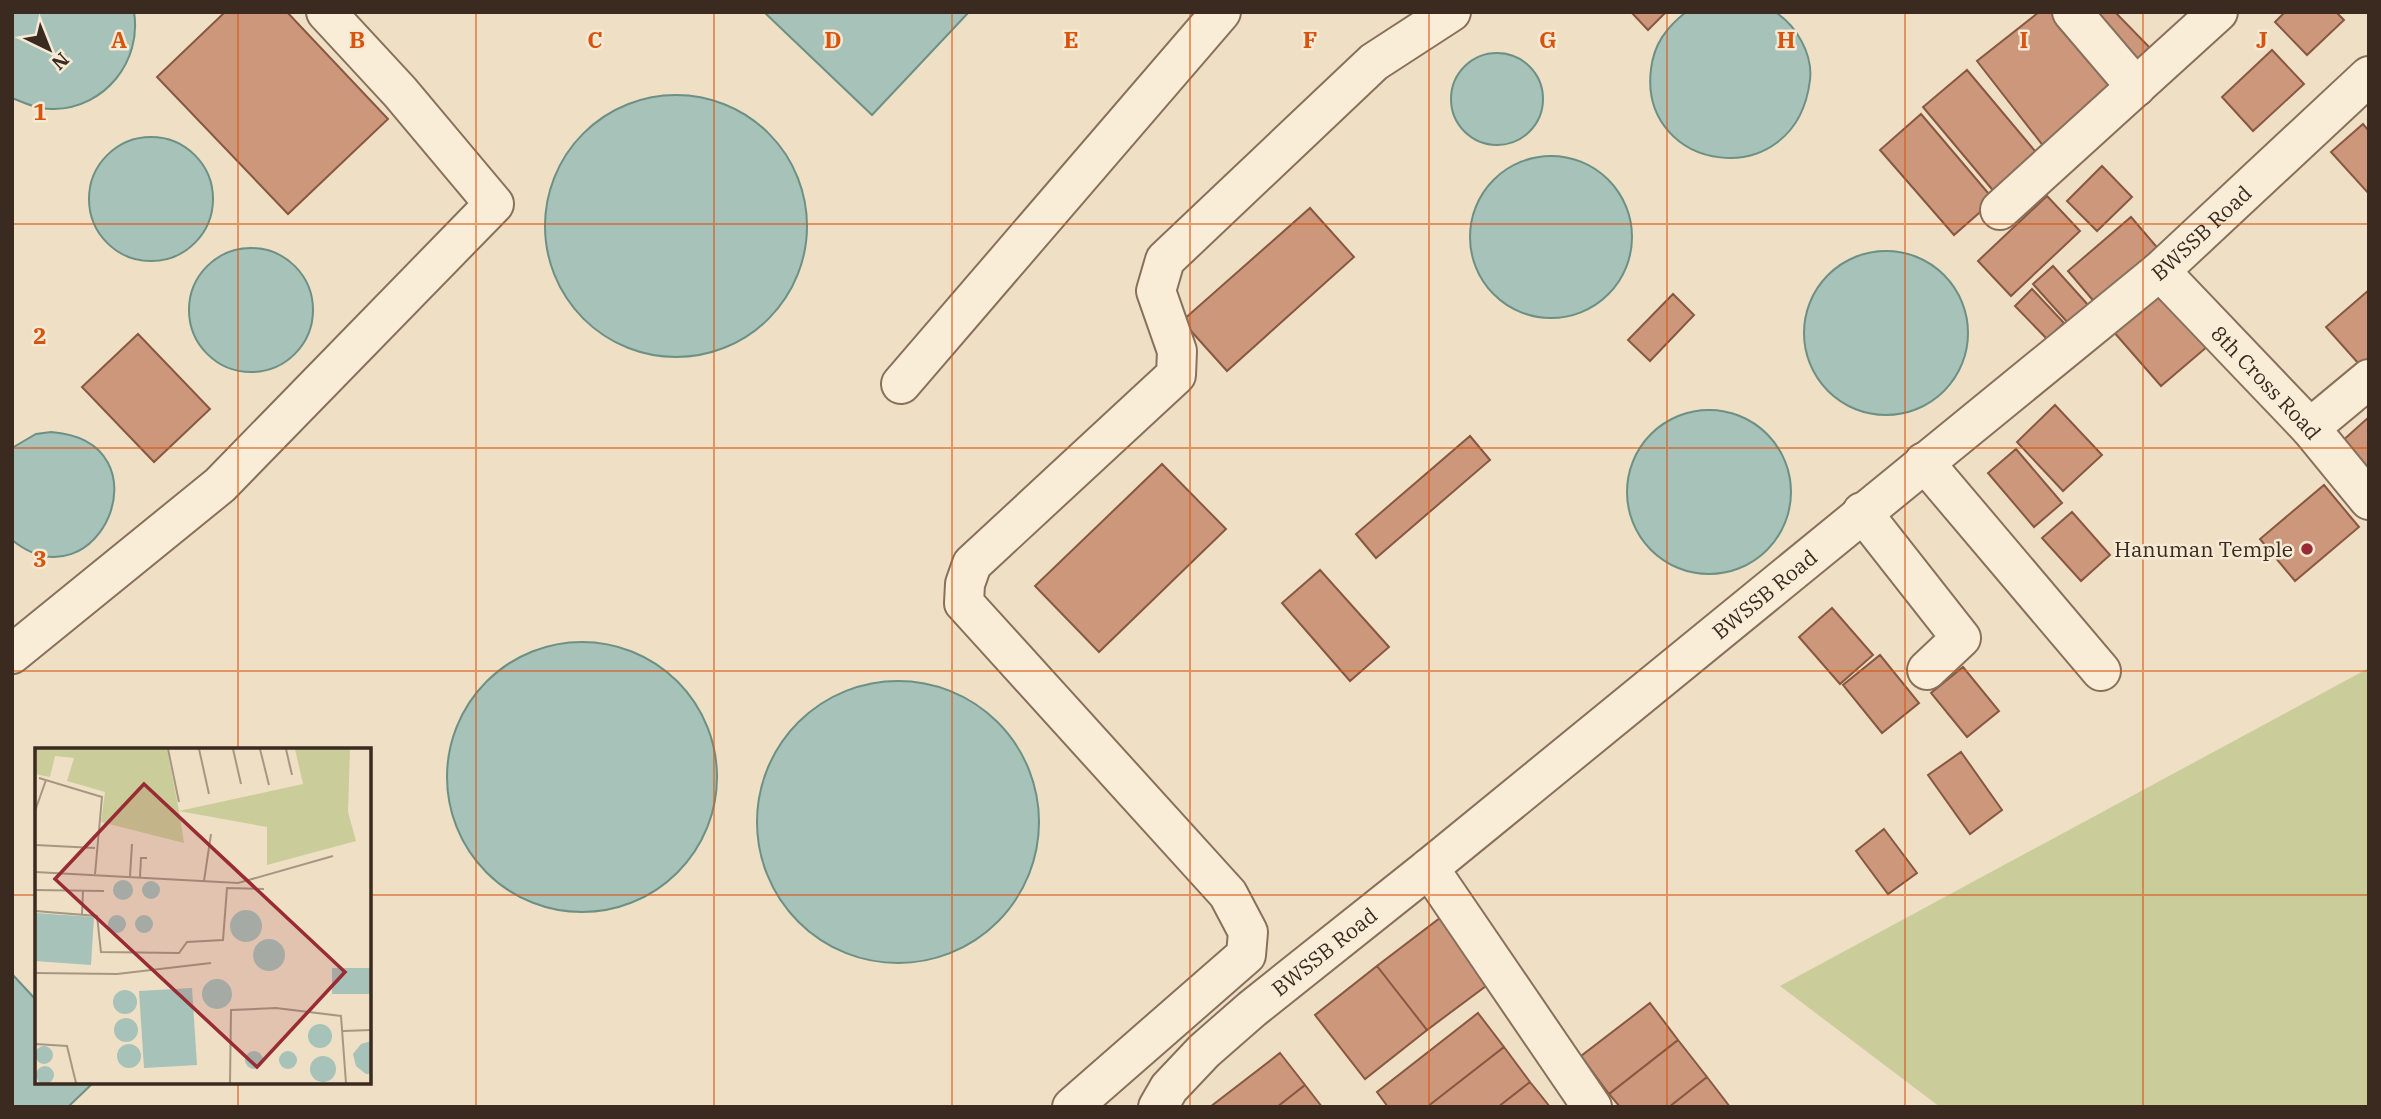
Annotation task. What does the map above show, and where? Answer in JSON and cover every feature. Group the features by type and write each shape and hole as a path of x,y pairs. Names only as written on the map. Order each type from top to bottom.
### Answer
{"street":[{"path":"12,654 220,485 495,204 400,92 326,12"},
{"path":"901,384 1221,12"},
{"path":"1072,1107 1246,955 1248,932 1228,894 964,603 965,584 972,564 1176,375 1177,351 1156,291 1166,260 1374,62 1451,12"},
{"path":"2072,12 2136,87"},
{"path":"2000,209 2218,12"},
{"name":"BWSSB Road","path":"1158,1107 1169,1088 1232,1025 1429,868 2160,271 2369,76"},
{"name":"8th Cross Road","path":"2160,271 2310,428 2369,500"},
{"path":"2310,428 2369,379"},
{"path":"1924,462 2101,671"},
{"path":"1862,512 1961,638 1927,670"},
{"path":"1429,868 1592,1107"}],"green space":[{"path":"2369,668 2369,1107 1940,1107 1780,986"}],"shaded area":[{"path":"12,12 134,12 135,30 126,64 104,91 72,107 43,108 12,98"},
{"path":"764,12 969,12 872,115"},
{"path":"1686,12 1775,12 1796,32 1809,60 1810,80 1799,117 1777,142 1750,155 1720,157 1692,149 1668,131 1654,104 1651,69 1662,37"},
{"path":"1497,53 1514,57 1529,67 1539,82 1543,99 1539,116 1529,131 1514,141 1497,145 1480,141 1465,131 1455,116 1451,99 1455,82 1465,67 1480,57"},
{"path":"663,95 689,95 714,100 738,110 769,133 792,164 802,188 807,226 802,264 792,288 769,319 738,342 714,352 689,357 663,357 638,352 614,342 593,328 574,309 560,288 550,264 545,239 545,213 550,188 560,164 574,143 593,124 614,110 638,100"},
{"path":"151,137 175,142 195,155 208,175 213,199 208,223 195,243 175,256 151,261 127,256 107,243 94,223 89,199 94,175 107,155 127,142"},
{"path":"1551,156 1582,162 1596,169 1608,180 1619,192 1626,206 1632,237 1626,268 1619,282 1608,294 1596,305 1582,312 1551,318 1520,312 1506,305 1494,294 1483,282 1476,268 1470,237 1476,206 1483,192 1494,180 1506,169 1520,162"},
{"path":"251,248 275,253 295,266 308,286 313,310 308,334 295,354 275,367 251,372 227,367 207,354 194,334 189,310 194,286 207,266 227,253"},
{"path":"1886,251 1918,257 1932,264 1944,275 1955,287 1962,301 1968,333 1962,365 1955,379 1944,391 1932,402 1918,409 1886,415 1854,409 1840,402 1828,391 1817,379 1810,365 1804,333 1810,301 1817,287 1828,275 1840,264 1854,257"},
{"path":"1709,410 1740,416 1767,434 1785,461 1791,492 1785,523 1767,550 1740,568 1709,574 1678,568 1651,550 1633,523 1627,492 1633,461 1651,434 1678,416"},
{"path":"51,432 87,442 108,463 114,489 109,516 94,539 72,554 44,556 12,540 12,448 36,434"},
{"path":"595,642 634,652 678,681 707,725 715,751 715,803 707,829 678,873 634,902 595,912 569,912 530,902 518,896 496,882 477,863 457,829 449,803 447,764 457,725 463,713 477,691 496,672 530,652 556,644"},
{"path":"912,681 926,683 965,697 998,722 1023,755 1029,768 1037,794 1037,850 1029,876 1023,889 998,922 965,947 952,953 926,961 884,963 870,961 831,947 808,931 789,912 773,889 759,850 757,808 759,794 773,755 789,732 808,713 831,697 870,683"},
{"path":"12,974 35,999 35,1084 92,1084 68,1107 12,1107"}],"building":[{"path":"225,12 287,12 388,119 288,214 157,77"},
{"path":"1631,12 1666,12 1648,30"},
{"path":"2039,12 2067,12 2128,89 2048,152 1977,61"},
{"path":"2080,12 2115,12 2153,51 2134,69"},
{"path":"2285,12 2336,12 2344,20 2307,55 2275,22"},
{"path":"2272,50 2304,84 2253,131 2222,97"},
{"path":"1967,70 2040,157 1996,194 1923,107"},
{"path":"1921,114 1994,200 1954,235 1880,150"},
{"path":"2363,124 2369,131 2369,194 2331,152"},
{"path":"2102,166 2132,197 2097,231 2067,201"},
{"path":"2047,196 2080,231 2011,296 1978,261"},
{"path":"1310,208 1354,257 1227,371 1182,321"},
{"path":"2131,217 2167,259 2103,312 2068,271"},
{"path":"2053,266 2089,306 2069,324 2033,284"},
{"path":"2032,289 2064,323 2047,339 2015,306"},
{"path":"2369,290 2369,371 2367,373 2326,327"},
{"path":"2160,291 2208,346 2161,386 2113,331"},
{"path":"1673,294 1694,315 1650,361 1628,340"},
{"path":"138,334 210,409 154,462 82,387"},
{"path":"2055,405 2102,455 2063,491 2017,442"},
{"path":"2369,417 2369,475 2331,451"},
{"path":"1470,436 1490,460 1376,558 1356,534"},
{"path":"2016,449 2062,503 2034,527 1988,473"},
{"path":"1162,464 1226,529 1099,652 1035,586"},
{"path":"2324,485 2359,527 2295,581 2260,539"},
{"path":"2072,512 2110,555 2081,581 2042,538"},
{"path":"1320,570 1389,647 1350,681 1282,603"},
{"path":"1832,608 1873,655 1840,684 1799,637"},
{"path":"1880,655 1919,703 1882,733 1843,685"},
{"path":"1963,667 1999,711 1967,737 1931,693"},
{"path":"1961,752 2002,810 1970,834 1928,775"},
{"path":"1884,829 1917,873 1888,894 1856,851"},
{"path":"1440,918 1490,983 1427,1030 1377,966"},
{"path":"1377,966 1427,1030 1365,1079 1315,1015"},
{"path":"1650,1003 1678,1040 1609,1094 1581,1056"},
{"path":"1478,1013 1504,1047 1427,1107 1388,1107 1377,1092"},
{"path":"1678,1040 1707,1077 1669,1107 1620,1107 1609,1094"},
{"path":"1504,1047 1530,1082 1498,1107 1427,1107"},
{"path":"1280,1053 1305,1085 1277,1107 1210,1107"},
{"path":"1707,1077 1730,1107 1669,1107"},
{"path":"1530,1082 1550,1107 1498,1107"},
{"path":"1305,1085 1322,1107 1277,1107"}],"place":[{"name":"Hanuman Temple","path":"2307,549"}]}
